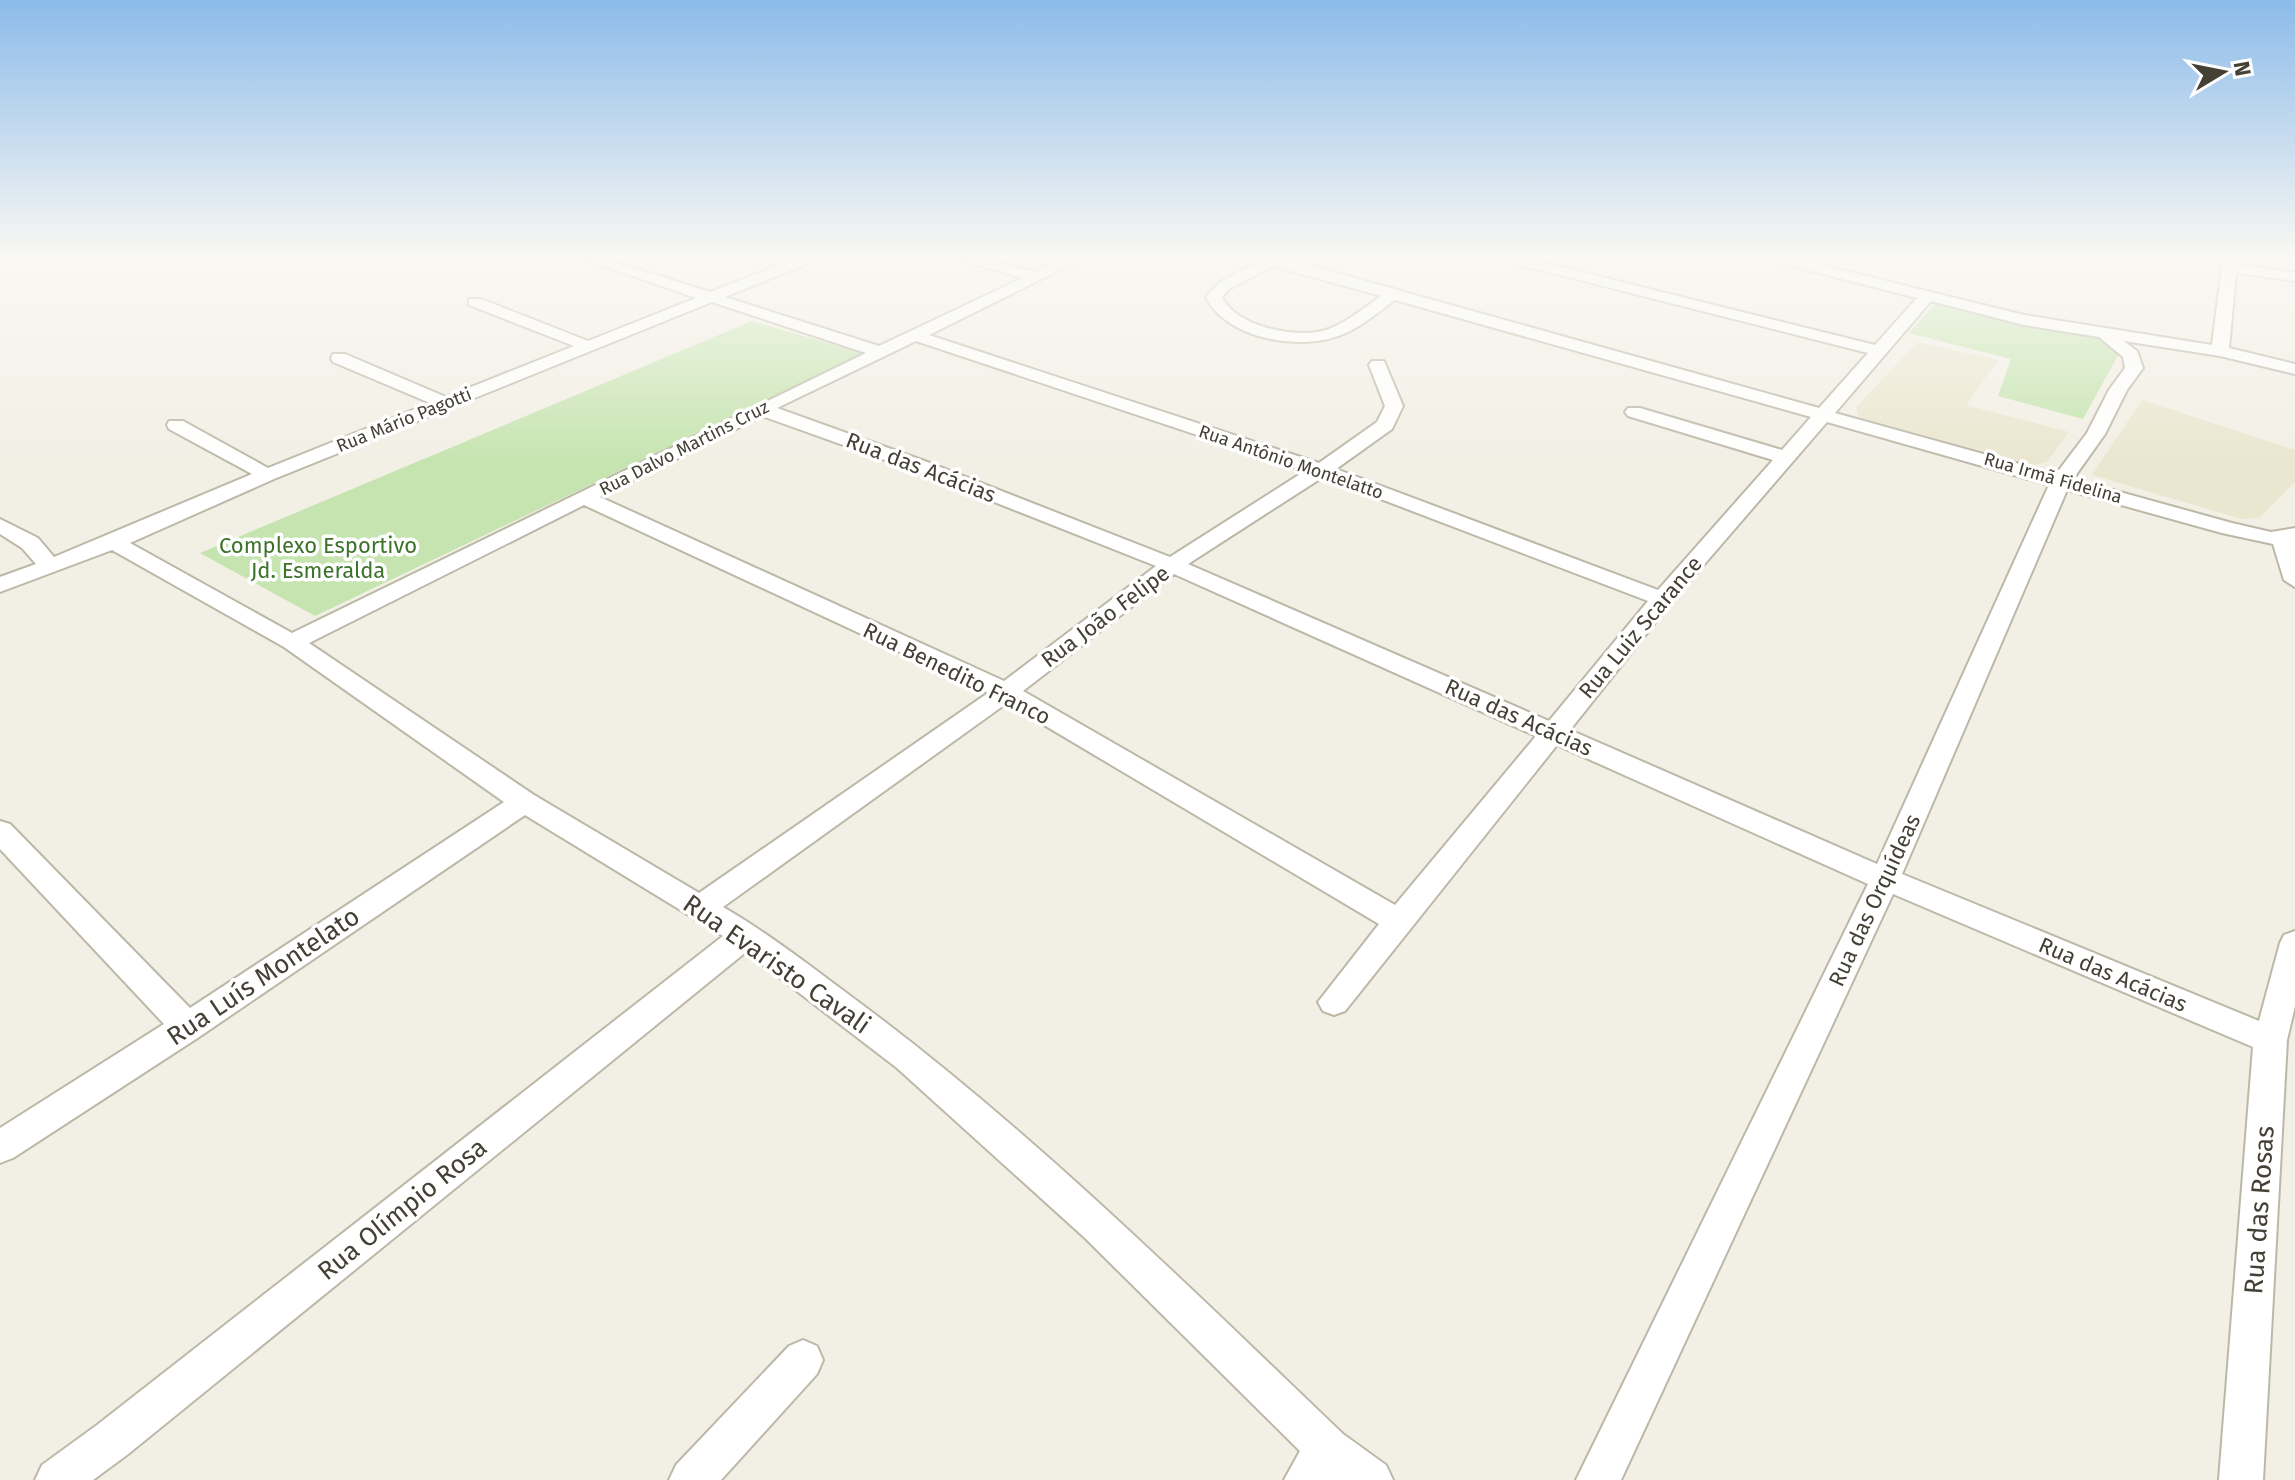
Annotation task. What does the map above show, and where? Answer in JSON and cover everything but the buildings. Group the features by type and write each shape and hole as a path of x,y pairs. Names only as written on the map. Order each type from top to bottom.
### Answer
{"street":[{"path":"539,327 590,347"},
{"name":"Rua Mário Pagotti","path":"0,585 113,542 267,475 639,327"},
{"path":"804,327 881,352"},
{"name":"Rua Dalvo Martins Cruz","path":"292,642 761,409 934,327"},
{"path":"1259,327 1304,337 1318,337 1342,327"},
{"name":"Rua Irmã Fidelina","path":"1514,327 2260,537 2288,536"},
{"path":"1784,327 1879,351"},
{"name":"Rua Luiz Scarance","path":"1334,1002 1662,599 1900,327"},
{"path":"2071,327 2220,351 2295,369"},
{"path":"2220,351 2222,327"},
{"name":"Rua das Orquídeas","path":"1598,1480 1885,879 2061,481 2096,434 2118,390 2134,368 2131,355 2103,332"},
{"name":"Rua Antônio Montelatto","path":"916,336 1321,470 1662,599"},
{"path":"339,358 445,403"},
{"name":"Rua João Felipe","path":"699,908 1006,692 1172,565 1321,470 1385,425 1394,406 1378,365"},
{"name":"Rua das Acácias","path":"761,409 923,467 1172,565 1885,879 2270,1040"},
{"path":"1634,412 1785,457"},
{"path":"176,425 267,475"},
{"name":"Rua Benedito Franco","path":"586,498 1006,692 1398,921"},
{"path":"0,525 30,543 50,566"},
{"path":"2288,536 2295,580"},
{"name":"Rua Evaristo Cavali","path":"113,542 292,642 524,802 746,935 921,1068 1098,1225 1317,1464 1371,1480"},
{"name":"Rua Luís Montelato","path":"0,1147 187,1027 524,802"},
{"path":"0,831 187,1027"},
{"name":"Rua Olímpio Rosa","path":"57,1480 112,1440 746,935"},
{"name":"Rua das Rosas","path":"2241,1480 2270,1040 2295,943"},
{"path":"691,1480 803,1360"}],"shaded area":[{"path":"1918,342 1998,360 1966,405 2069,432 2047,462 2034,465 1859,417 1856,407"},
{"path":"2142,400 2295,450 2295,482 2259,518 2242,519 2092,475"}],"green space":[{"name":"Complexo Esportivo Jd. Esmeralda","path":"738,327 773,327 865,354 315,616 200,553"},
{"path":"1914,327 2046,327 2096,335 2120,352 2083,419 1998,396 2011,359 1909,333"}]}
